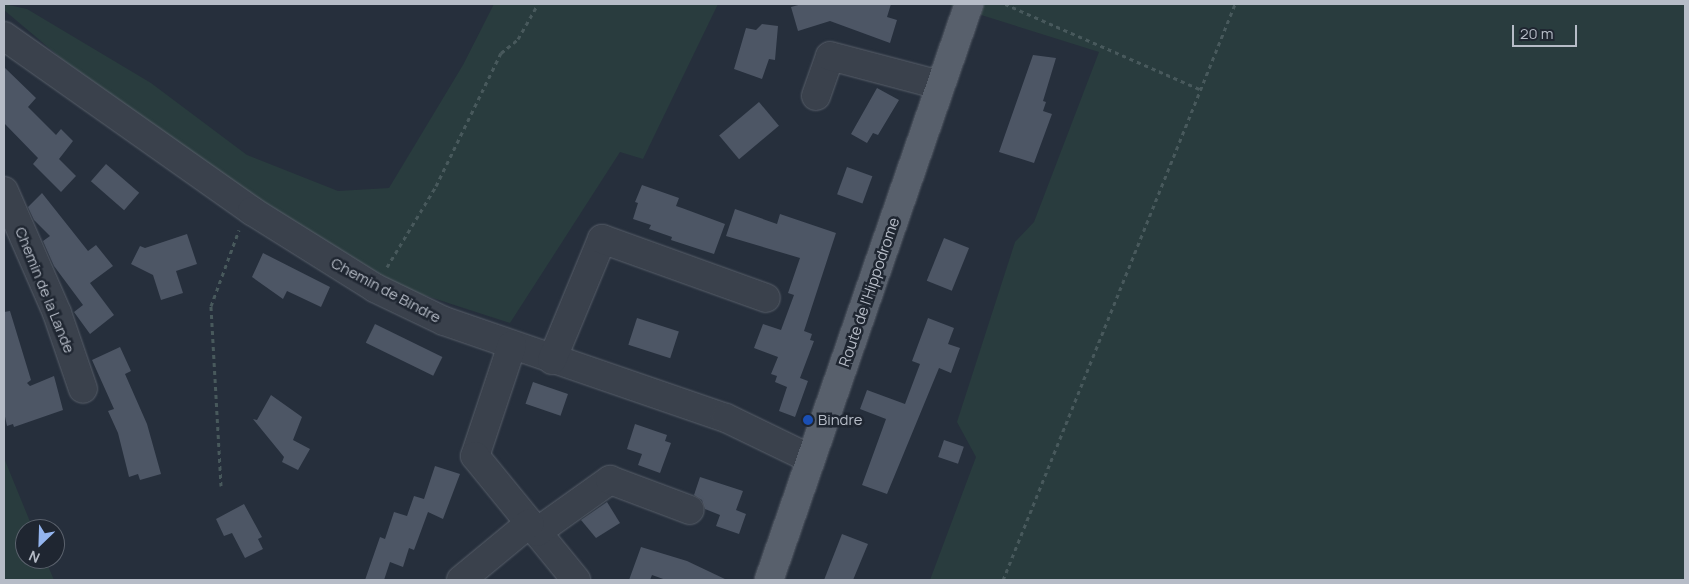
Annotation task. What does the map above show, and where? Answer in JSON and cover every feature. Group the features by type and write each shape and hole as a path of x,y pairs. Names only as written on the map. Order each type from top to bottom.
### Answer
{"main road":[{"name":"Route de l'Hippodrome","path":"769,580 968,4"}],"street":[{"name":"Chemin de Bindre","path":"4,36 252,211 375,288 444,321 552,360 726,418 811,459"},
{"path":"816,96 830,56 940,85"},
{"name":"Chemin de la Lande","path":"4,191 57,312 83,390"},
{"path":"552,360 602,239 766,298"},
{"path":"512,345 475,456 576,580"},
{"path":"461,580 533,528 610,480 690,510"}],"path":[{"path":"375,288 436,186 501,54 518,38 538,4"},
{"path":"1005,4 1202,90"},
{"path":"1003,580 1202,90 1235,4"},
{"path":"220,486 211,306 237,232 252,211"}],"shaded area":[{"path":"4,4 27,9 151,83 247,155 338,191 389,188 463,65 494,4 718,4 643,159 620,152 510,323 402,288 251,194 62,59 4,10"},
{"path":"946,4 1685,4 1685,580 930,580 976,457 957,422 1015,242 1034,222 1099,52"},
{"path":"4,458 29,519 15,519 15,569 49,569 54,580 4,580"}],"building":[{"path":"802,4 891,4 887,17 897,20 890,43 830,21 798,31 791,7"},
{"path":"762,24 778,26 775,60 769,59 762,79 734,69 746,28 756,30"},
{"path":"1033,55 1056,58 1043,101 1046,102 1043,111 1052,114 1034,163 999,152"},
{"path":"4,67 36,98 28,107 56,135 61,129 73,141 59,159 76,176 61,192 33,164 38,158 4,123"},
{"path":"877,88 899,100 878,135 873,133 867,143 851,134"},
{"path":"759,102 779,126 739,159 719,135"},
{"path":"106,164 139,193 124,210 91,181"},
{"path":"847,167 872,176 862,203 837,194"},
{"path":"642,185 679,198 676,206 725,224 714,254 671,240 672,237 649,229 651,225 633,219 638,203 635,202"},
{"path":"42,193 88,251 96,245 113,266 90,283 114,315 90,334 74,312 83,305 54,266 43,241 50,236 34,220 28,207"},
{"path":"735,209 777,224 780,214 836,233 804,331 812,334 810,340 814,341 800,378 808,381 795,417 779,411 787,387 775,382 777,376 771,374 778,357 754,348 763,324 781,330 794,295 788,293 800,258 726,236"},
{"path":"187,234 197,264 176,271 183,293 161,300 153,275 131,264 140,246 145,248"},
{"path":"944,238 969,248 952,291 927,281"},
{"path":"263,253 330,287 321,307 287,291 283,299 252,277"},
{"path":"10,311 31,380 27,383 30,386 54,376 63,410 14,427 13,424 7,426 4,412 4,312"},
{"path":"637,318 679,332 670,358 628,345"},
{"path":"928,318 954,328 948,344 960,348 951,373 939,368 887,494 862,485 886,419 860,409 867,390 905,404 920,364 912,361"},
{"path":"375,324 442,357 433,376 366,343"},
{"path":"120,347 131,371 125,374 147,424 161,474 140,480 138,474 129,477 118,433 108,411 114,409 92,360"},
{"path":"533,382 568,394 560,416 526,404"},
{"path":"271,395 302,417 293,440 310,449 298,470 282,462 284,457 253,419 257,420"},
{"path":"635,424 667,435 665,441 671,443 660,473 638,465 642,454 627,449"},
{"path":"944,440 964,447 958,464 938,457"},
{"path":"435,466 460,474 443,519 428,512 414,550 409,548 403,567 390,562 384,580 365,580 380,537 385,539 394,512 407,516 414,496 424,499"},
{"path":"700,477 743,491 736,510 746,514 739,534 716,526 720,515 705,509 702,500 694,495"},
{"path":"607,502 620,523 596,538 581,520"},
{"path":"244,504 262,537 258,539 263,549 245,558 232,533 224,536 216,519"},
{"path":"842,534 868,544 853,580 824,580"},
{"path":"641,547 687,561 727,580 666,580 652,575 650,580 629,580"}],"place":[{"name":"Bindre","path":"808,420"}]}
